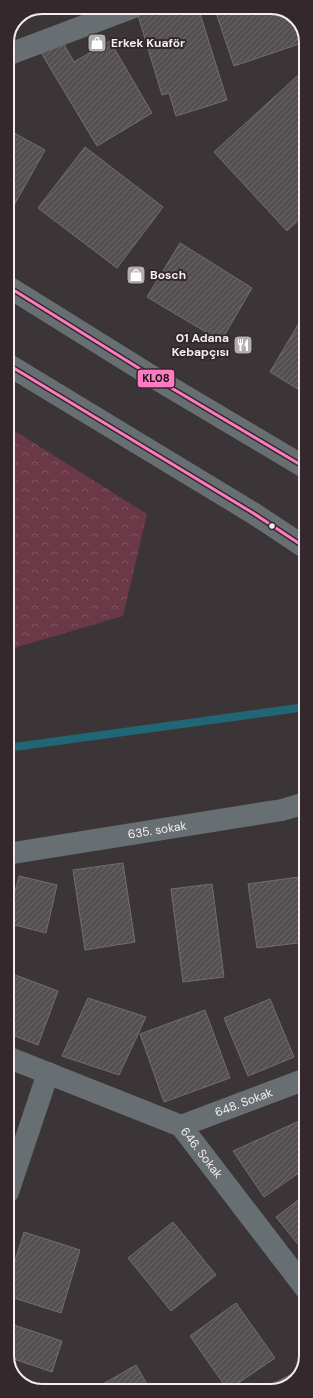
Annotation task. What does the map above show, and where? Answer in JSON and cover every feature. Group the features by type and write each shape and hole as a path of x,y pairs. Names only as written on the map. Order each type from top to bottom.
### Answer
{"main road":[{"path":"14,290 153,377 299,464"},
{"path":"14,368 253,513 299,543"}],"street":[{"path":"14,52 115,14"},
{"name":"635. sokak","path":"14,853 282,810 299,805"},
{"name":"646. Sokak","path":"14,1060 181,1126 299,1280"},
{"path":"14,1174 48,1074"},
{"name":"648. Sokak","path":"181,1126 299,1082"}],"green space":[{"path":"14,430 147,514 123,616 14,648"}],"building":[{"path":"138,14 200,14 227,100 176,116 169,93 162,95"},
{"path":"216,14 272,14 285,18 295,28 299,44 234,66"},
{"path":"61,39 74,62 110,41 152,113 97,146 40,51"},
{"path":"299,74 299,220 287,231 214,152"},
{"path":"14,133 45,150 14,205"},
{"path":"85,147 163,207 117,268 38,208"},
{"path":"180,243 252,288 221,341 147,297"},
{"path":"299,323 299,390 270,372"},
{"path":"123,863 135,942 85,950 73,870"},
{"path":"19,876 57,885 46,933 14,925 14,896"},
{"path":"299,877 299,943 257,948 248,884"},
{"path":"212,884 224,977 183,982 171,889"},
{"path":"14,974 58,991 38,1045 14,1036"},
{"path":"88,998 146,1017 119,1075 62,1056"},
{"path":"270,999 294,1057 248,1076 224,1018"},
{"path":"205,1010 230,1078 164,1102 140,1034"},
{"path":"299,1121 299,1173 264,1197 233,1151"},
{"path":"299,1199 299,1245 276,1217"},
{"path":"173,1222 216,1275 171,1311 128,1258"},
{"path":"24,1232 80,1250 61,1313 14,1298 14,1264"},
{"path":"236,1303 275,1358 237,1384 224,1384 190,1336"},
{"path":"14,1325 62,1341 52,1372 15,1359"},
{"path":"136,1365 147,1384 103,1384"},
{"path":"292,1374 281,1382 273,1384"}],"waterway":[{"path":"14,747 299,708"}],"transit line":[{"name":"KL08","path":"14,290 153,377 299,464"},
{"name":"KL08","path":"14,368 253,513 299,543"}],"place":[{"name":"Erkek Kuaför","path":"97,43"},
{"name":"Bosch","path":"136,275"},
{"name":"01 Adana Kebapçısı","path":"243,345"}]}
